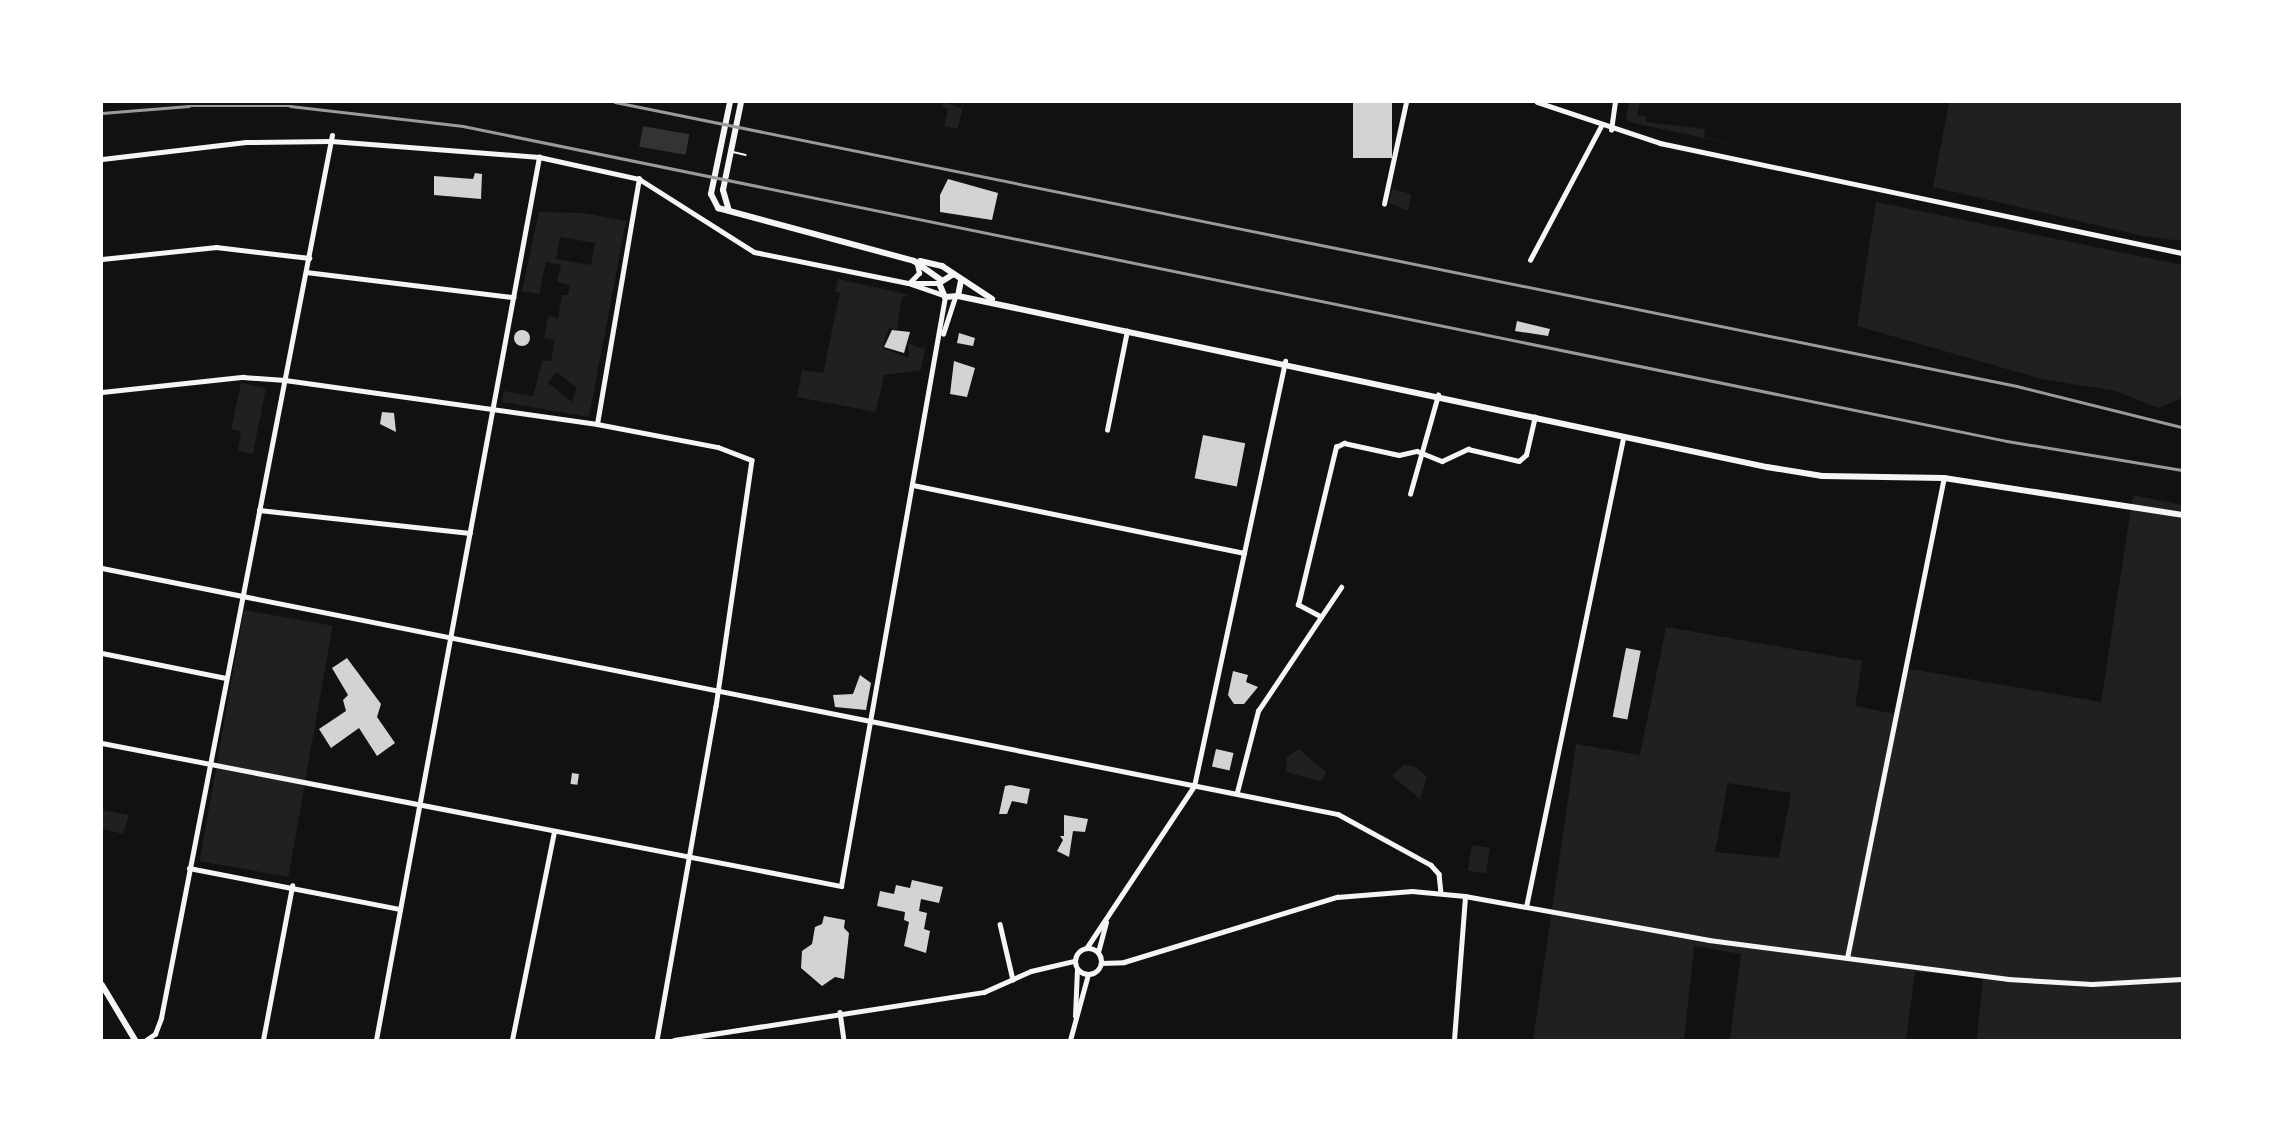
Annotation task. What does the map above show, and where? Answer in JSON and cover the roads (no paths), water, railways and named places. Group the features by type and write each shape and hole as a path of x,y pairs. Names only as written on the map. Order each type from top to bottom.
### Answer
{"main road":[{"path":"730,102 711,194 718,208 914,261 936,263 998,303"},
{"path":"729,211 723,190 741,102"},
{"path":"914,261 940,281 944,296 998,303 1284,361 1623,438 1822,477 1944,478 2182,515"},
{"path":"940,281 956,276"},
{"path":"956,276 962,285 957,297"},
{"path":"102,985 135,1041"}],"street":[{"path":"1384,204 1406,102"},
{"path":"1537,102 1611,130 1835,182 2182,253"},
{"path":"1611,130 1615,102"},
{"path":"1530,260 1601,126"},
{"path":"146,1041 155,1034 161,1018 332,138"},
{"path":"102,159 235,143 332,138 539,157 639,179 754,252 908,283 944,296 939,345 841,886 418,807 102,743"},
{"path":"376,1041 539,157"},
{"path":"597,424 639,179"},
{"path":"102,259 216,247 309,258"},
{"path":"908,283 919,273 914,261"},
{"path":"306,272 514,297"},
{"path":"908,283 940,281"},
{"path":"939,345 957,297"},
{"path":"1107,430 1128,330"},
{"path":"1070,1041 1074,1016 1076,953 1087,947 1106,922 1194,786 1284,361"},
{"path":"102,392 243,377 285,380 494,407 597,424 704,444 746,455 752,460 753,474 718,690 657,1041"},
{"path":"1410,494 1438,394"},
{"path":"1321,617 1298,605 1336,447 1344,443 1394,454 1422,453 1447,461 1468,449 1519,461 1526,455 1535,417"},
{"path":"1526,907 1623,438"},
{"path":"1847,958 1862,900 1944,478"},
{"path":"913,485 1244,554"},
{"path":"259,510 470,534"},
{"path":"102,568 1194,786 1237,792 1348,817 1431,865 1439,874 1441,892"},
{"path":"1237,792 1258,712 1340,587"},
{"path":"102,653 226,678"},
{"path":"512,1041 554,832"},
{"path":"189,868 400,909"},
{"path":"263,1041 292,886"},
{"path":"1074,1016 1088,974 1101,963 1124,962 1337,897 1375,891 1441,892 1695,938 2008,979 2092,984 2182,979"},
{"path":"1454,1041 1465,896"},
{"path":"1101,963 1098,952 1106,922"},
{"path":"1000,924 1013,980"},
{"path":"1087,947 1098,952"},
{"path":"674,1041 839,1012 984,992 1074,961"},
{"path":"1077,969 1088,974"},
{"path":"839,1012 844,1041"}],"lane":[{"path":"720,149 746,155"}],"railway":[{"path":"615,102 2017,386 2182,427"},
{"path":"102,113 189,106 290,106 463,126 2007,441 2182,470"}]}
